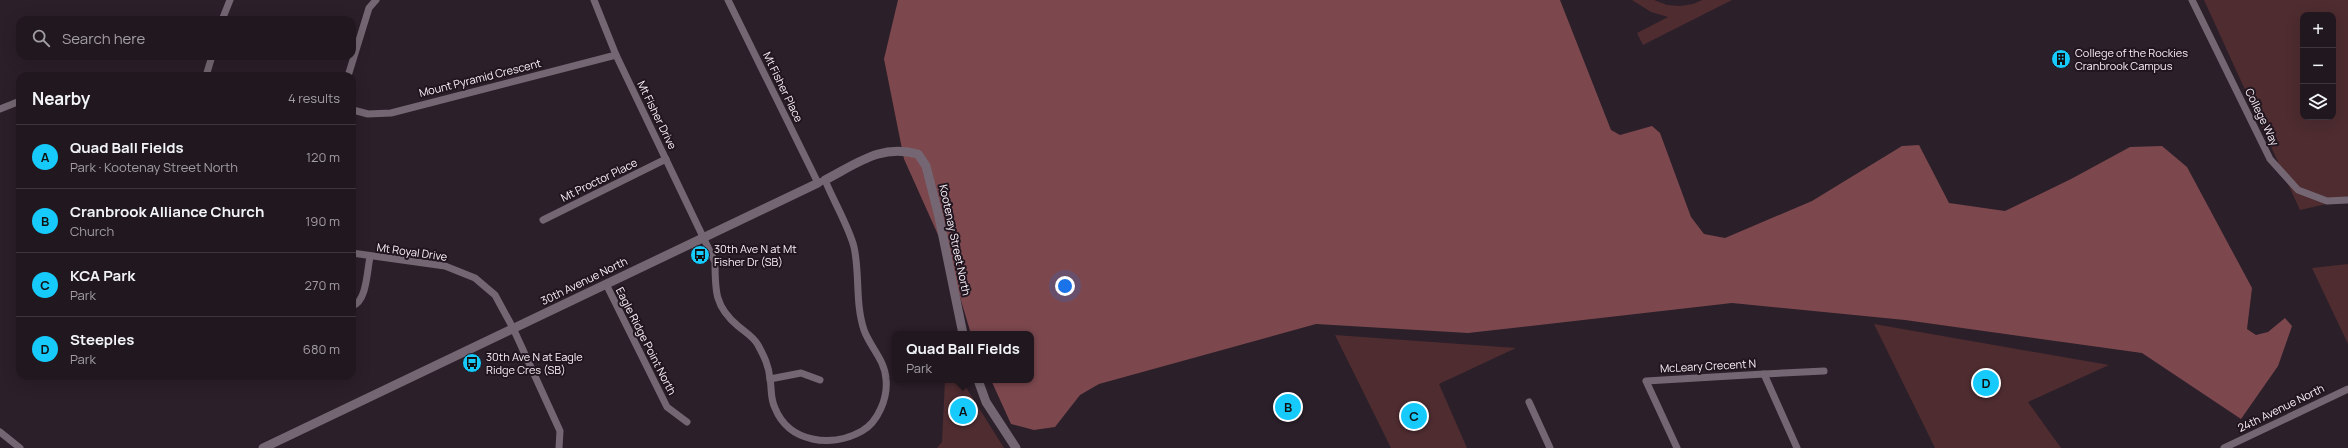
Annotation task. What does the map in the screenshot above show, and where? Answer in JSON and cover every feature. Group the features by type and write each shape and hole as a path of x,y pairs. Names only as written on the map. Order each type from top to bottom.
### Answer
{"street":[{"path":"224,16 230,0"},
{"path":"356,50 369,8 376,0"},
{"name":"Mt Fisher Drive","path":"594,0 616,55 716,262 715,290 720,306 730,320 756,341 765,358 770,379"},
{"name":"Mt Fisher Place","path":"728,0 854,246 858,309 865,332 880,359 886,379 884,398 876,418 864,430 850,438 833,442 814,441 798,434 784,422 775,409 772,399 770,379"},
{"name":"College Way","path":"2192,0 2270,159 2298,190 2327,201 2348,200"},
{"name":"Mount Pyramid Crescent","path":"356,111 368,114 391,113 616,55"},
{"path":"207,72 211,60"},
{"path":"349,72 353,60"},
{"path":"0,109 16,103"},
{"name":"30th Avenue North","path":"263,448 822,182 880,152 901,150 918,154"},
{"name":"Kootenay Street North","path":"918,154 926,166 939,217 962,331"},
{"name":"Mt Proctor Place","path":"542,220 666,159"},
{"name":"Mt Royal Drive","path":"356,254 445,266 475,278 495,295 513,328 560,432 559,448"},
{"path":"356,305 362,297 370,257"},
{"name":"Eagle Ridge Point North","path":"606,284 667,407 687,422"},
{"path":"1764,374 1824,371"},
{"path":"770,379 801,373 820,380"},
{"name":"McLeary Crecent N","path":"1677,448 1646,381 1764,374 1797,448"},
{"path":"979,383 986,402 1016,448"},
{"name":"24th Avenue North","path":"2224,448 2236,445 2348,389"},
{"path":"1529,402 1550,448"},
{"path":"0,432 20,448"}],"shaded area":[{"path":"898,0 1560,0 1611,130 1620,135 1652,126 1660,133 1691,217 1704,234 1725,238 1812,201 1902,146 1919,145 1949,203 2005,211 2071,179 2130,147 2162,146 2187,167 2252,288 2247,329 2256,335 2268,332 2285,318 2292,326 2278,366 2241,419 2142,353 1905,320 1732,303 1468,333 1316,324 1099,384 1080,395 1055,427 1034,430 1011,424 992,383 1034,383 1034,331 970,331 948,257 904,159 884,59"},
{"path":"1632,0 1654,0 1667,5 1680,6 1693,4 1702,0 1732,0 1643,45 1637,33 1668,17 1651,12"},
{"path":"2204,0 2348,0 2348,199 2300,210"},
{"path":"2348,264 2348,344 2312,268"},
{"path":"1874,324 2109,365 2028,402 2061,448 1935,448"},
{"path":"1335,335 1516,348 1439,384 1467,448 1391,448"},
{"path":"945,383 963,383 1004,448 937,448 942,442"}],"place":[{"name":"College of the Rockies Cranbrook Campus","path":"2061,59"},
{"name":"30th Ave N at Mt Fisher Dr (SB)","path":"700,255"},
{"name":"30th Ave N at Eagle Ridge Cres (SB)","path":"472,363"},
{"name":"Steeples","path":"1986,383"},
{"name":"Cranbrook Alliance Church","path":"1288,407"},
{"name":"Quad Ball Fields","path":"963,411"},
{"name":"KCA Park","path":"1414,416"}]}
